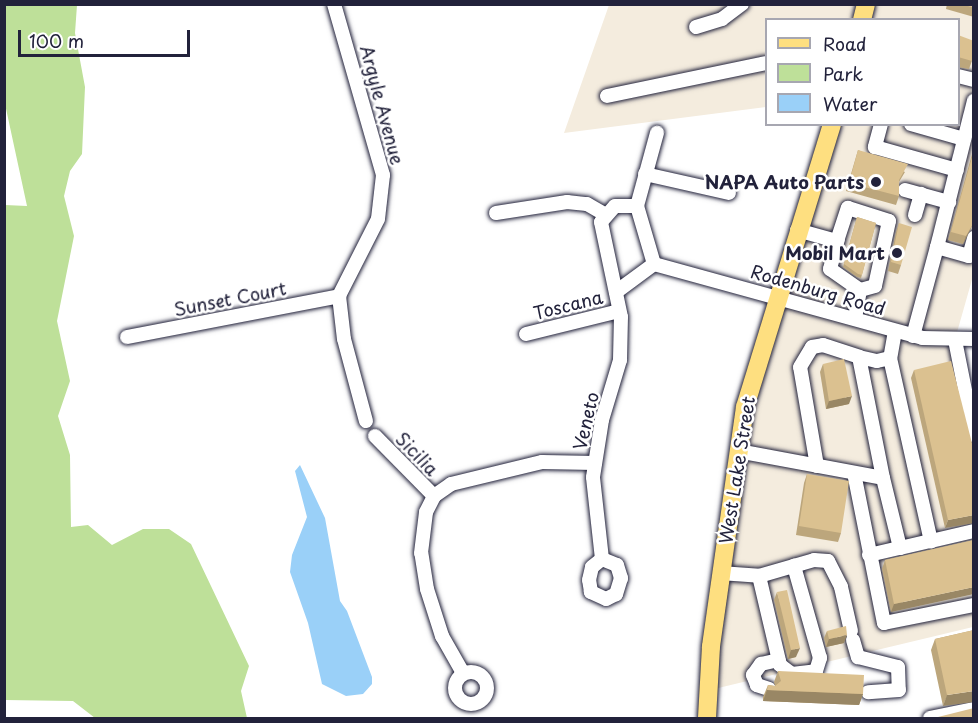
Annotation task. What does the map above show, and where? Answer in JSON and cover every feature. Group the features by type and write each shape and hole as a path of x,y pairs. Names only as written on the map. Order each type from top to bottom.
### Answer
{"main road":[{"name":"West Lake Street","path":"707,718 720,573 745,407 797,230 831,126"}],"street":[{"name":"Argyle Avenue","path":"334,4 383,175 379,216 339,296"},
{"path":"696,27 722,19 742,4"},
{"path":"607,96 765,63"},
{"path":"913,336 957,170 968,106"},
{"path":"880,126 875,147 957,170"},
{"path":"917,126 964,139"},
{"path":"616,292 654,264 637,206 657,133"},
{"path":"645,174 729,193"},
{"path":"905,190 949,202"},
{"path":"915,215 921,194"},
{"path":"496,213 567,201 586,204 604,214 615,206 637,206"},
{"path":"848,208 889,221 875,286 860,290 830,269 848,208"},
{"name":"Veneto","path":"602,559 593,477 602,420 620,360 619,311 601,229 604,214"},
{"path":"797,230 838,239"},
{"path":"937,247 969,256 974,238"},
{"name":"Rodenburg Road","path":"654,264 778,296 913,336 955,340 974,339"},
{"path":"855,319 860,290"},
{"name":"Sunset Court","path":"127,337 339,296"},
{"path":"339,296 344,339 366,421"},
{"name":"Toscana","path":"526,334 619,311"},
{"path":"895,331 890,358 931,541"},
{"path":"955,340 974,435"},
{"path":"817,466 800,367 812,347 823,345 877,361 890,358"},
{"path":"859,357 883,478 900,548"},
{"name":"Sicilia","path":"375,436 434,496"},
{"path":"738,451 883,478"},
{"path":"463,673 442,636 427,589 421,553 426,512 434,496 451,484 542,462 595,463"},
{"path":"854,473 884,623 974,605"},
{"path":"869,555 974,531"},
{"path":"720,573 759,576 794,566 828,561 837,574 858,657 898,667 899,690 868,692"},
{"path":"759,576 779,660 792,674 816,671 820,658 794,566"},
{"path":"769,688 757,685 753,675 760,664 779,660"},
{"path":"930,718 974,709"}],"shaded area":[{"path":"609,5 861,5 856,18 765,18 765,107 564,133"},
{"path":"869,5 973,5 973,276 956,336 923,335 781,294 835,126 960,126 960,18 865,18"},
{"path":"780,302 959,344 974,412 973,627 710,690 749,410"}],"green space":[{"path":"4,5 77,5 75,33 85,87 82,154 70,171 64,196 74,236 57,321 70,381 58,416 70,455 71,527 88,525 112,545 143,529 169,529 191,544 249,666 241,691 247,718 95,718 73,701 5,700 5,205 27,206 5,104"}],"water":[{"path":"300,465 325,518 340,601 347,611 372,677 372,684 363,694 346,696 322,684 308,623 290,572 292,555 307,517 295,471"}],"building":[{"path":"962,4 974,4 974,8"},
{"path":"960,36 974,41 972,61 960,58"},
{"name":"NAPA Auto Parts","path":"858,150 908,164 899,180 899,196 849,183"},
{"path":"974,150 974,222 966,236 951,232"},
{"path":"857,217 876,223 862,275 844,264"},
{"name":"Mobil Mart","path":"899,223 912,227 901,265 891,262"},
{"path":"844,359 852,396 829,401 823,364"},
{"path":"951,361 974,451 974,515 948,520 914,370"},
{"path":"807,474 849,481 841,533 799,526"},
{"path":"974,540 974,587 894,604 885,560"},
{"path":"787,590 800,648 791,650 777,592"},
{"path":"846,626 847,635 829,639 827,631"},
{"path":"974,630 974,691 947,695 935,639"},
{"path":"778,671 864,675 863,694 767,690 768,685 775,686 781,681"},
{"path":"974,708 974,718 938,717"}],"place":[{"name":"NAPA Auto Parts","path":"876,182"},
{"name":"Mobil Mart","path":"897,253"}]}
